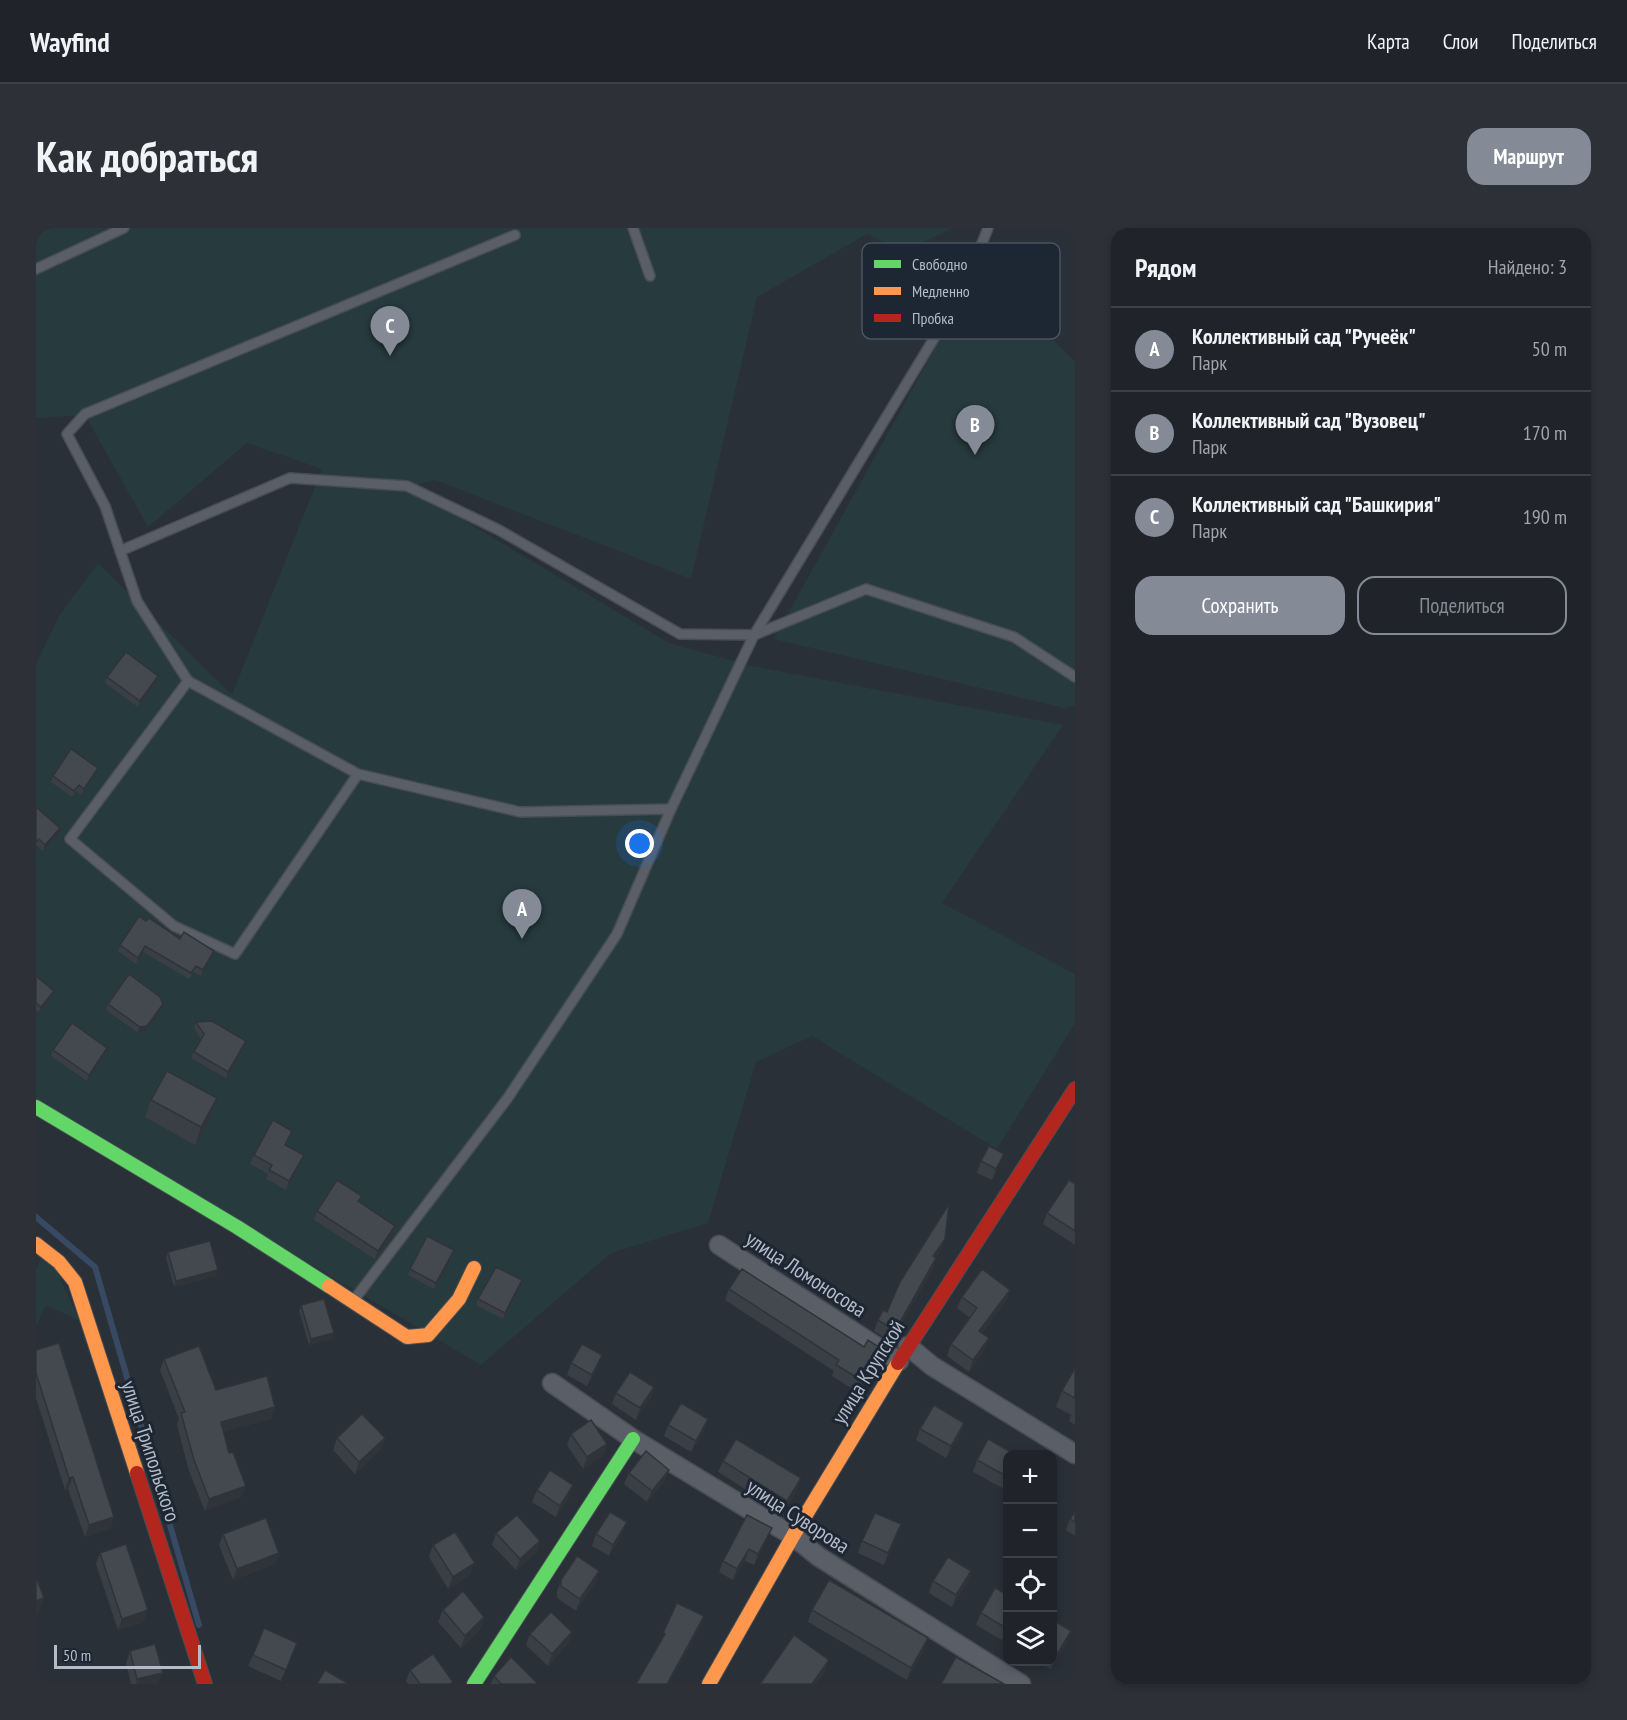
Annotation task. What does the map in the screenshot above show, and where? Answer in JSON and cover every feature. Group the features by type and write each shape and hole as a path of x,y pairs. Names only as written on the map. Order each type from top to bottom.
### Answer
{"street":[{"name":"улица Крупской","path":"709,1684 793,1536 904,1353 1075,1089"},
{"path":"36,1107 237,1227 407,1337 428,1335 459,1299 474,1268"},
{"name":"улица Трипольского","path":"36,1244 59,1263 75,1282 205,1684"},
{"name":"улица Ломоносова","path":"719,1245 904,1353 932,1366 1075,1454"},
{"name":"улица Суворова","path":"552,1383 633,1439 793,1536 819,1557 1021,1684"},
{"path":"474,1684 633,1439"}],"lane":[{"path":"36,269 124,228"},
{"path":"633,228 650,276"},
{"path":"982,243 988,228"},
{"path":"515,235 85,414 67,434 105,506 137,601 188,681 358,774 520,812 671,809"},
{"path":"353,1302 507,1099 617,934 671,809 754,635 934,339"},
{"path":"120,551 290,478 407,486 499,530 680,634 754,635 867,589 1014,637 1075,677"},
{"path":"188,681 70,839 174,926 235,954 358,774"}],"green space":[{"path":"36,228 952,228 922,243 886,243 867,234 757,297 691,579 435,480 408,487 669,643 752,666 1063,725 942,903 1075,974 1075,1023 997,1149 812,1036 756,1062 708,1223 611,1253 481,1365 36,1102 36,664 59,616 98,563 232,695 322,469 247,443 148,527 85,415 36,418"},
{"path":"940,339 1052,339 1075,362 1075,706 1064,708 774,639"},
{"path":"42,1256 55,1267 80,1321 46,1305 36,1326 36,1270"}],"building":[{"path":"126,652 158,676 140,701 107,677"},
{"path":"71,749 98,768 84,789 79,785 74,791 53,776"},
{"path":"36,807 60,828 45,845 39,839 36,842"},
{"path":"139,916 146,921 149,918 180,939 184,932 214,951 203,970 196,966 191,973 145,946 138,958 120,945"},
{"path":"129,974 160,997 163,1004 147,1026 140,1027 108,1004"},
{"path":"36,976 54,991 41,1007 36,1003"},
{"path":"212,1021 246,1041 228,1072 194,1052 204,1034 196,1022"},
{"path":"72,1023 107,1048 89,1075 53,1050"},
{"path":"167,1071 217,1098 201,1127 151,1100"},
{"path":"273,1120 292,1131 285,1145 304,1155 289,1181 269,1170 272,1165 254,1155"},
{"path":"989,1146 1004,1154 996,1169 981,1161"},
{"path":"337,1180 362,1196 358,1201 395,1226 378,1251 317,1211"},
{"path":"1069,1180 1075,1184 1075,1231 1047,1213"},
{"path":"949,1204 945,1239 933,1256 936,1258 895,1331 878,1320 883,1310 887,1312 900,1282"},
{"path":"427,1236 454,1250 436,1283 410,1269"},
{"path":"210,1241 218,1270 176,1281 168,1252"},
{"path":"496,1267 522,1280 505,1313 478,1299"},
{"path":"742,1269 864,1347 868,1340 882,1349 863,1381 836,1365 839,1360 729,1289"},
{"path":"982,1269 1010,1290 979,1331 989,1338 973,1360 951,1344 977,1308 962,1297"},
{"path":"324,1299 334,1333 311,1339 301,1305"},
{"path":"59,1343 114,1517 89,1525 73,1477 69,1478 36,1373 36,1350"},
{"path":"582,1344 602,1355 592,1375 571,1363"},
{"path":"199,1346 216,1390 267,1376 275,1407 221,1422 229,1453 233,1452 246,1486 209,1499 194,1460 181,1413 185,1412 164,1359"},
{"path":"1075,1368 1075,1398 1062,1391"},
{"path":"630,1372 654,1387 640,1408 616,1393"},
{"path":"681,1403 708,1419 696,1441 668,1425"},
{"path":"934,1405 964,1423 951,1446 920,1429"},
{"path":"362,1414 385,1438 359,1462 337,1438"},
{"path":"591,1420 607,1444 587,1457 571,1434"},
{"path":"736,1439 801,1478 787,1501 723,1461"},
{"path":"988,1439 1007,1450 1003,1450 1003,1474 977,1460"},
{"path":"646,1451 669,1470 652,1491 629,1473"},
{"path":"550,1470 573,1485 560,1506 537,1490"},
{"path":"610,1512 627,1522 613,1545 596,1534"},
{"path":"1075,1512 1075,1522 1070,1519"},
{"path":"875,1513 901,1524 888,1553 862,1541"},
{"path":"517,1515 540,1541 520,1559 496,1533"},
{"path":"747,1515 772,1528 758,1554 749,1549 737,1569 723,1561"},
{"path":"266,1518 279,1553 237,1569 223,1534"},
{"path":"455,1532 475,1563 453,1577 433,1545"},
{"path":"126,1544 148,1610 122,1619 100,1553"},
{"path":"577,1556 599,1571 580,1599 561,1586 561,1580"},
{"path":"948,1557 971,1571 956,1595 933,1581"},
{"path":"36,1577 44,1598 36,1601"},
{"path":"829,1580 928,1638 911,1668 812,1610"},
{"path":"995,1588 1003,1592 1003,1626 981,1613"},
{"path":"463,1591 484,1617 465,1636 443,1610"},
{"path":"677,1603 704,1616 667,1684 636,1684 665,1634 663,1633"},
{"path":"551,1612 572,1632 552,1654 530,1634"},
{"path":"1057,1622 1071,1631 1057,1655"},
{"path":"264,1628 297,1643 286,1670 253,1655"},
{"path":"794,1635 829,1660 812,1684 760,1684"},
{"path":"155,1644 163,1673 137,1679 130,1651"},
{"path":"433,1654 453,1682 450,1684 420,1684 410,1670"},
{"path":"511,1657 538,1684 501,1684 494,1676"},
{"path":"956,1657 1004,1684 941,1684"},
{"path":"325,1670 349,1684 317,1684"}],"waterway":[{"path":"36,1217 95,1267 199,1625"}],"traffic: fast":[{"path":"36,1107 237,1227 329,1286"},
{"path":"474,1684 633,1439"}],"traffic: slow":[{"path":"36,1244 59,1262 75,1282 137,1473"},
{"path":"329,1286 407,1337 428,1335 459,1299 474,1268"},
{"path":"709,1684 793,1536 898,1363"}],"traffic: jam":[{"path":"898,1363 1075,1089"},
{"path":"137,1473 205,1684"}],"place":[{"name":"Коллективный сад \"Башкирия\"","path":"390,356"},
{"name":"Коллективный сад \"Вузовец\"","path":"975,455"},
{"name":"Коллективный сад \"Ручеёк\"","path":"522,939"}]}
